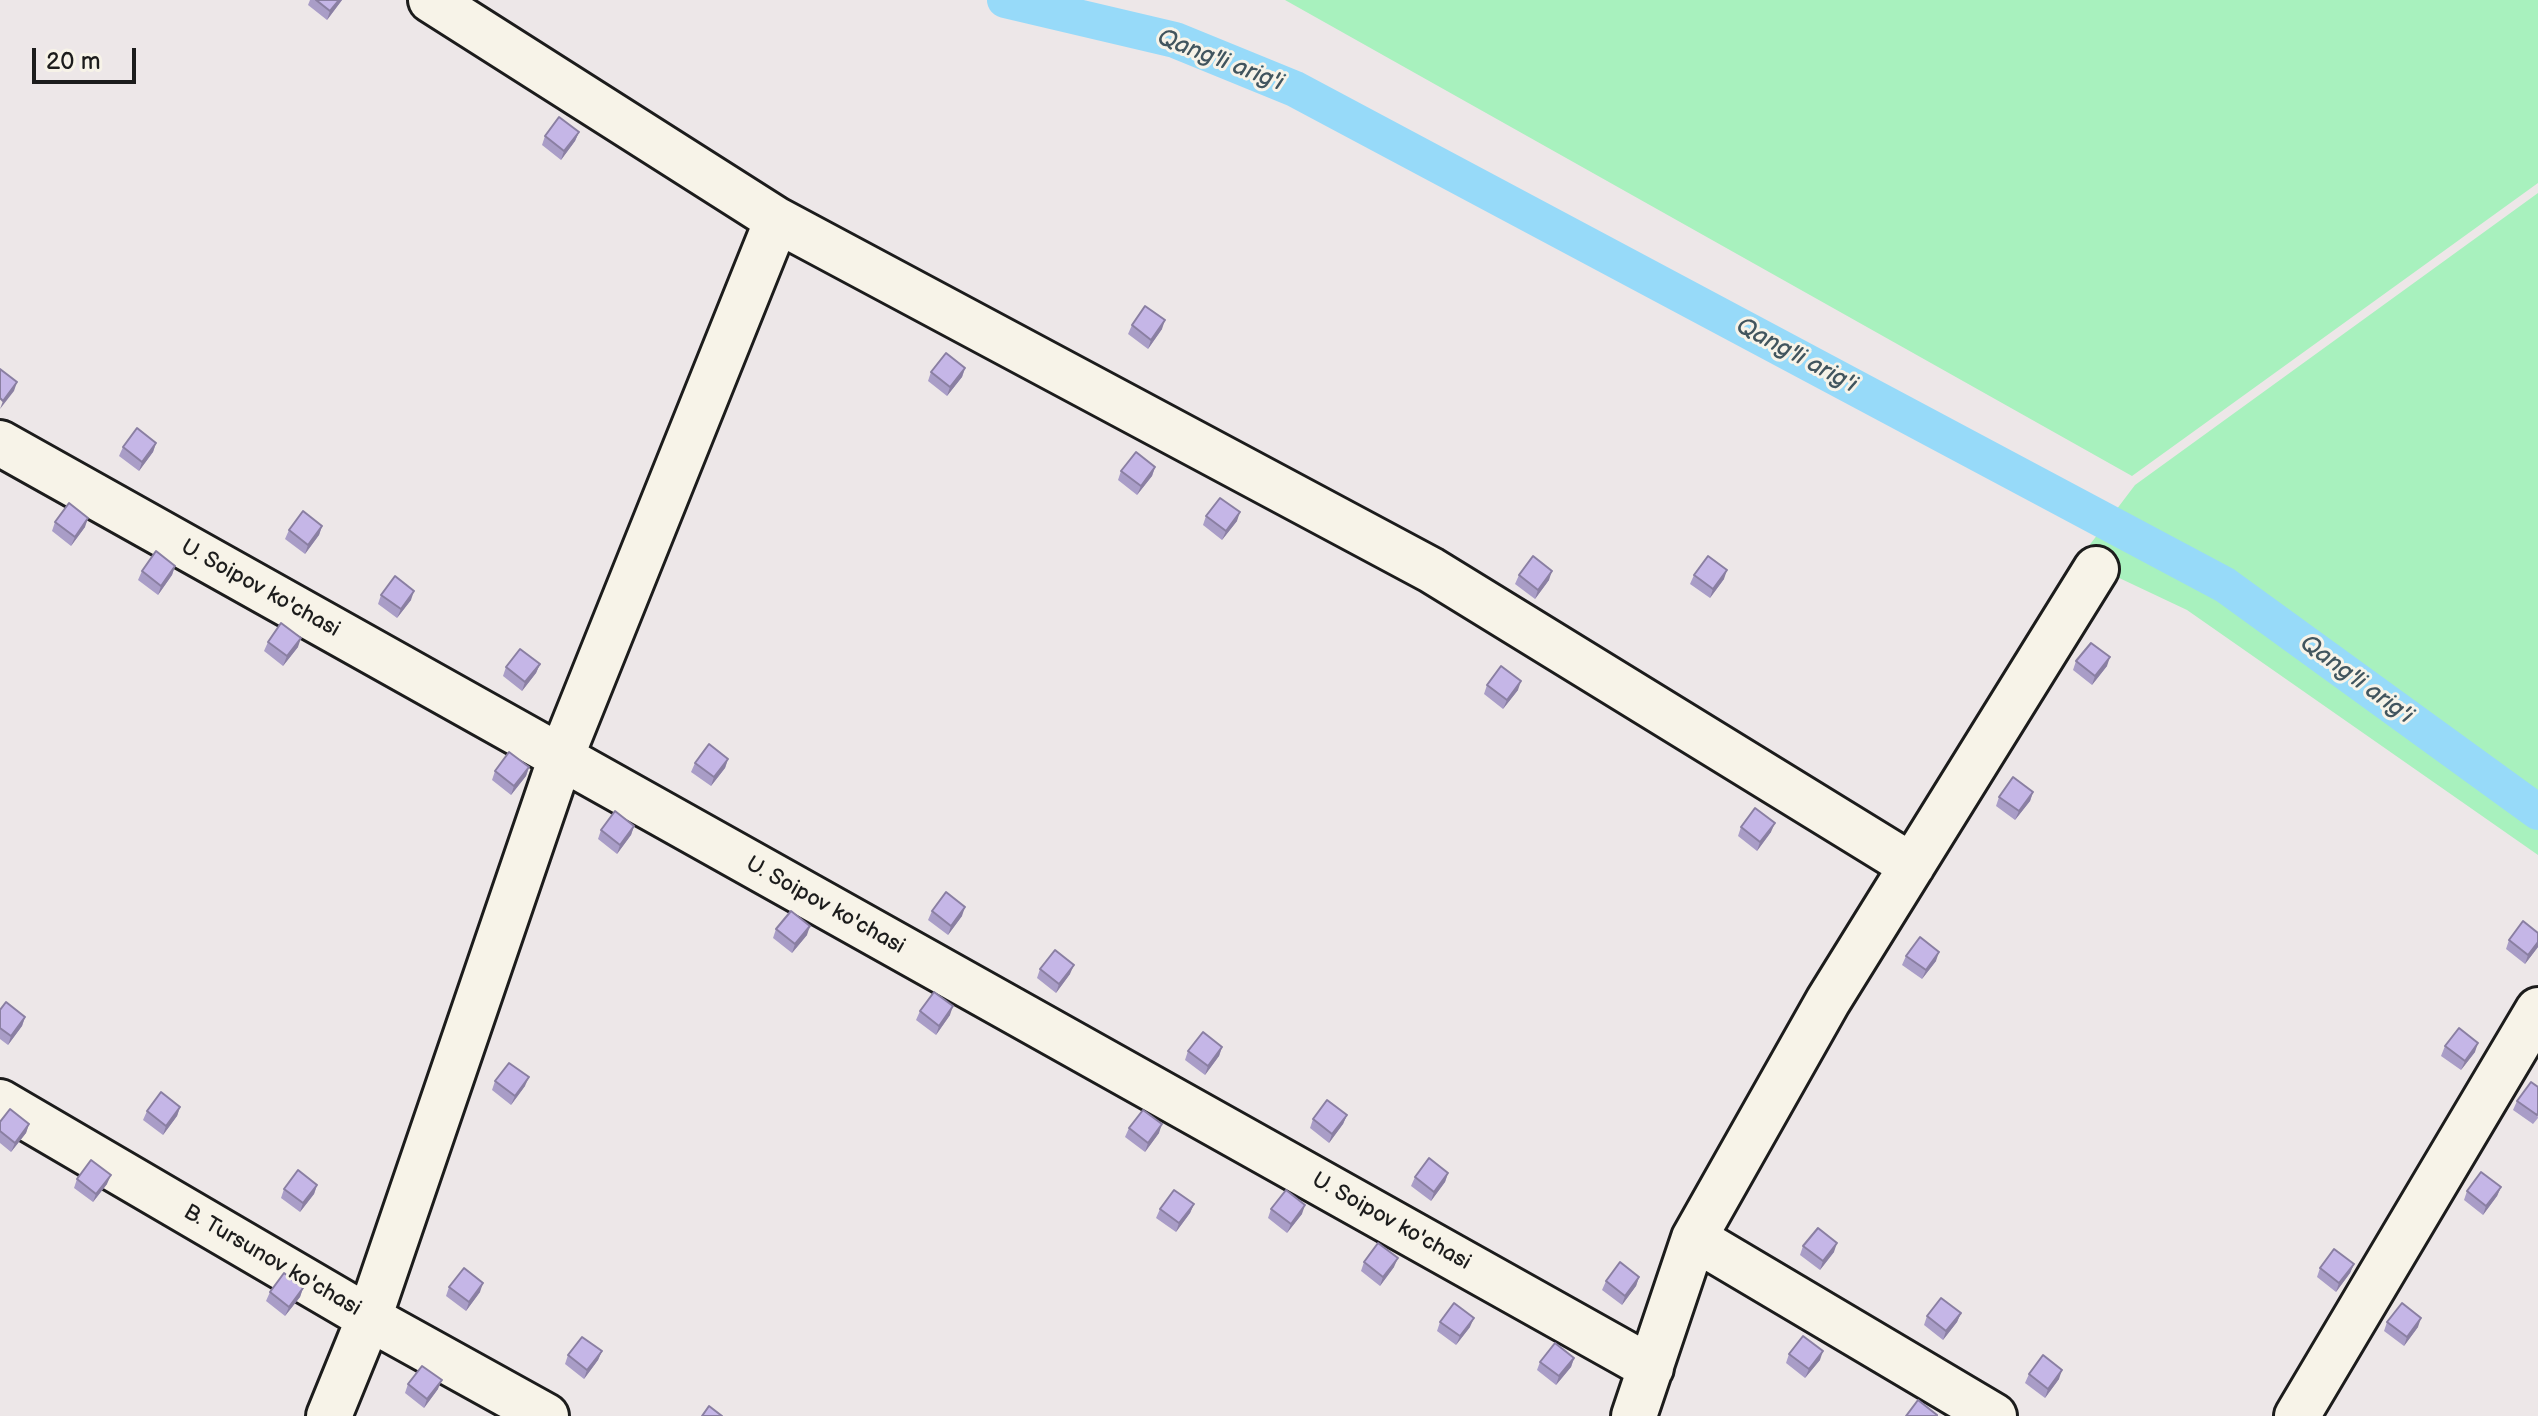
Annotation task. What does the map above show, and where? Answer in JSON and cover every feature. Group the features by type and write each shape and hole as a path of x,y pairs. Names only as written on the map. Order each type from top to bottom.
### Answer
{"street":[{"path":"431,0 777,220 1431,570 1912,866"},
{"path":"329,1416 369,1318 561,757 777,220"},
{"name":"U. Soipov ko'chasi","path":"0,443 1651,1368"},
{"path":"1634,1416 1694,1238 1828,1001 2096,569"},
{"path":"2297,1416 2538,1010"},
{"name":"B. Tursunov ko'chasi","path":"0,1102 369,1318 546,1416"},
{"path":"1694,1238 1994,1416"}],"green space":[{"path":"1285,0 2538,0 2538,183 2132,476"},
{"path":"2538,193 2538,855 2187,610 2079,559 2135,485"}],"building":[{"path":"316,0 339,0 330,11"},
{"path":"559,117 579,132 564,151 545,136"},
{"path":"1145,306 1165,320 1151,340 1132,325"},
{"path":"946,353 965,368 950,387 931,372"},
{"path":"0,369 17,382 3,401 0,398"},
{"path":"137,428 156,443 142,462 123,447"},
{"path":"1136,452 1155,467 1141,486 1121,471"},
{"path":"1220,498 1240,512 1226,531 1206,516"},
{"path":"69,503 88,518 75,537 55,522"},
{"path":"303,511 322,526 308,545 289,530"},
{"path":"156,551 175,566 161,586 142,571"},
{"path":"1533,556 1552,571 1538,590 1519,575"},
{"path":"1708,556 1727,570 1713,589 1694,575"},
{"path":"395,576 414,591 401,609 381,595"},
{"path":"281,623 301,638 287,656 268,642"},
{"path":"2091,643 2110,657 2095,676 2076,661"},
{"path":"520,649 540,664 525,682 506,667"},
{"path":"1501,666 1521,681 1507,700 1487,685"},
{"path":"709,744 728,759 714,777 695,763"},
{"path":"509,752 529,767 514,786 495,771"},
{"path":"2013,777 2033,792 2019,811 1999,797"},
{"path":"1755,808 1775,823 1760,842 1741,827"},
{"path":"615,811 634,826 620,845 601,830"},
{"path":"946,892 965,907 951,926 932,911"},
{"path":"791,911 810,926 795,944 776,929"},
{"path":"2523,921 2538,933 2538,942 2528,955 2509,940"},
{"path":"1920,937 1939,952 1926,970 1906,956"},
{"path":"1055,950 1074,965 1059,984 1040,969"},
{"path":"934,992 953,1006 939,1026 920,1011"},
{"path":"6,1002 25,1017 11,1036 0,1028 0,1010"},
{"path":"2459,1028 2478,1043 2465,1061 2445,1046"},
{"path":"1203,1032 1222,1047 1208,1066 1188,1051"},
{"path":"509,1063 529,1077 515,1096 495,1081"},
{"path":"2531,1082 2538,1087 2537,1115 2517,1101"},
{"path":"161,1092 180,1107 166,1126 147,1111"},
{"path":"1327,1100 1347,1115 1332,1134 1313,1119"},
{"path":"10,1109 29,1124 15,1143 0,1131 0,1122"},
{"path":"1143,1110 1162,1124 1148,1143 1129,1128"},
{"path":"1429,1158 1448,1173 1434,1192 1415,1177"},
{"path":"91,1160 111,1175 96,1194 77,1179"},
{"path":"298,1170 317,1185 303,1203 284,1189"},
{"path":"2481,1172 2501,1187 2486,1206 2467,1191"},
{"path":"1174,1190 1194,1204 1179,1223 1160,1209"},
{"path":"1286,1190 1305,1205 1291,1224 1271,1209"},
{"path":"1818,1228 1837,1243 1823,1261 1803,1246"},
{"path":"1378,1243 1398,1258 1383,1277 1364,1262"},
{"path":"2334,1249 2354,1264 2339,1283 2320,1268"},
{"path":"1620,1262 1639,1277 1625,1296 1606,1281"},
{"path":"464,1268 483,1283 469,1302 449,1287"},
{"path":"284,1273 303,1288 289,1307 270,1292"},
{"path":"1941,1298 1961,1313 1946,1331 1927,1316"},
{"path":"1454,1303 1474,1318 1460,1336 1440,1322"},
{"path":"2402,1303 2421,1318 2407,1337 2387,1322"},
{"path":"1803,1336 1823,1351 1809,1369 1789,1354"},
{"path":"582,1337 602,1351 587,1370 568,1355"},
{"path":"1555,1343 1574,1358 1559,1376 1540,1362"},
{"path":"2043,1355 2062,1370 2048,1389 2029,1374"},
{"path":"422,1366 442,1380 427,1399 408,1384"},
{"path":"1918,1400 1937,1415 1937,1416 1906,1416"},
{"path":"709,1406 722,1416 702,1416"}],"waterway":[{"name":"Qang'li arig'i","path":"1005,0 1175,40 1295,89 2225,585 2538,812"}]}
